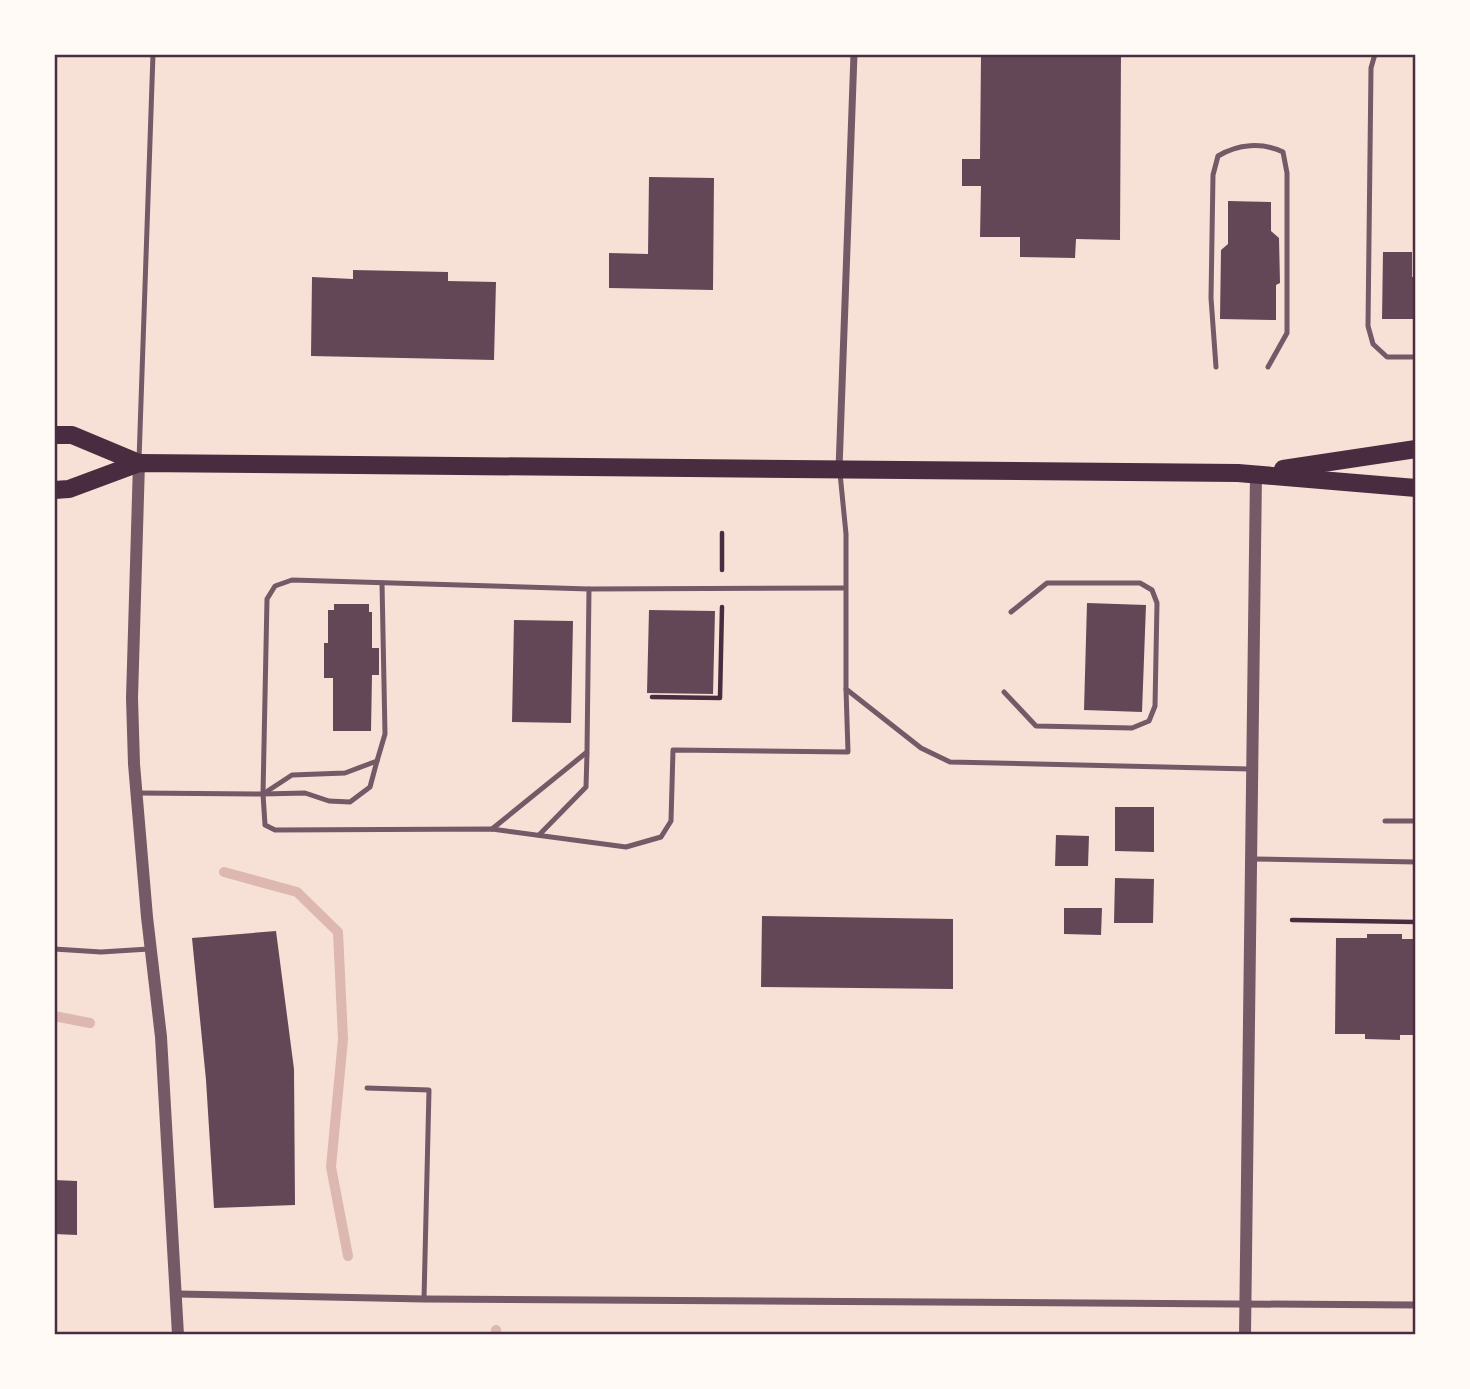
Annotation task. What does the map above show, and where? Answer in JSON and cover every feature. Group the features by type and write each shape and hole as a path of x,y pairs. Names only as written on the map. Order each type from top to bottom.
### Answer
{"main road":[{"path":"54,435 72,435 139,463"},
{"path":"1256,474 1416,449"},
{"path":"54,490 69,489 139,463 1256,474 1416,488"}],"street":[{"path":"839,469 854,54"},
{"path":"139,463 132,698 136,793 161,1037 178,1294 178,1335"},
{"path":"1245,1335 1256,474"},
{"path":"178,1294 424,1299 1416,1305"}],"lane":[{"path":"139,463 153,54"},
{"path":"1375,54 1371,68 1368,326 1373,344 1387,357 1416,357"},
{"path":"1216,367 1211,298 1213,175 1219,156 1235,146 1271,146 1283,152 1287,173 1287,333 1268,367"},
{"path":"839,469 846,534 848,752 673,750 671,821 661,838 626,847 492,829 275,830 265,825 263,794 267,599 275,586 292,580 589,589 845,588"},
{"path":"136,793 305,793 329,801 350,802 370,787 385,734 382,583"},
{"path":"1004,692 1036,726 1132,728 1149,721 1155,706 1157,603 1152,590 1140,583 1046,583 1011,612"},
{"path":"539,835 586,787 589,589"},
{"path":"846,689 921,748 950,762 1251,769"},
{"path":"492,829 587,752"},
{"path":"263,794 292,775 345,774 377,761"},
{"path":"1385,821 1416,821"},
{"path":"1249,859 1416,862"},
{"path":"54,949 102,952 150,948"},
{"path":"366,1088 429,1090 424,1299"}],"path":[{"path":"722,533 722,570"},
{"path":"652,697 720,698 722,607"},
{"path":"1292,920 1416,922"}],"building":[{"path":"981,54 1121,54 1120,240 1076,239 1075,258 1020,257 1020,237 980,237 981,186 962,186 962,159 980,159"},
{"path":"649,177 714,178 713,290 609,288 609,253 648,254"},
{"path":"1228,201 1271,202 1271,231 1279,238 1280,283 1276,285 1276,320 1220,319 1221,250 1228,244"},
{"path":"1383,252 1412,252 1412,277 1416,277 1416,319 1382,319"},
{"path":"353,270 448,272 448,281 496,282 494,360 311,356 312,277 353,279"},
{"path":"1087,603 1146,605 1142,712 1084,710"},
{"path":"334,604 369,604 369,612 372,612 372,648 379,648 379,675 372,675 371,731 333,731 333,678 324,678 324,643 328,643 328,610 334,610"},
{"path":"649,610 715,611 713,694 647,693"},
{"path":"514,620 573,621 571,723 512,722"},
{"path":"1115,807 1154,807 1154,852 1115,851"},
{"path":"1056,835 1089,836 1088,866 1055,866"},
{"path":"1115,878 1154,879 1153,923 1114,923"},
{"path":"1064,908 1102,908 1101,935 1064,934"},
{"path":"762,916 953,919 953,989 761,987"},
{"path":"276,931 294,1069 295,1205 214,1208 206,1080 192,938"},
{"path":"1367,934 1402,934 1402,939 1416,939 1416,1035 1400,1035 1400,1040 1365,1039 1365,1034 1335,1034 1336,938 1367,938"},
{"path":"54,1180 77,1181 77,1235 54,1234"}],"waterway":[{"path":"224,872 297,892 338,932 343,1039 331,1167 348,1256"},
{"path":"54,1016 90,1023"},
{"path":"496,1330 496,1335"}]}
